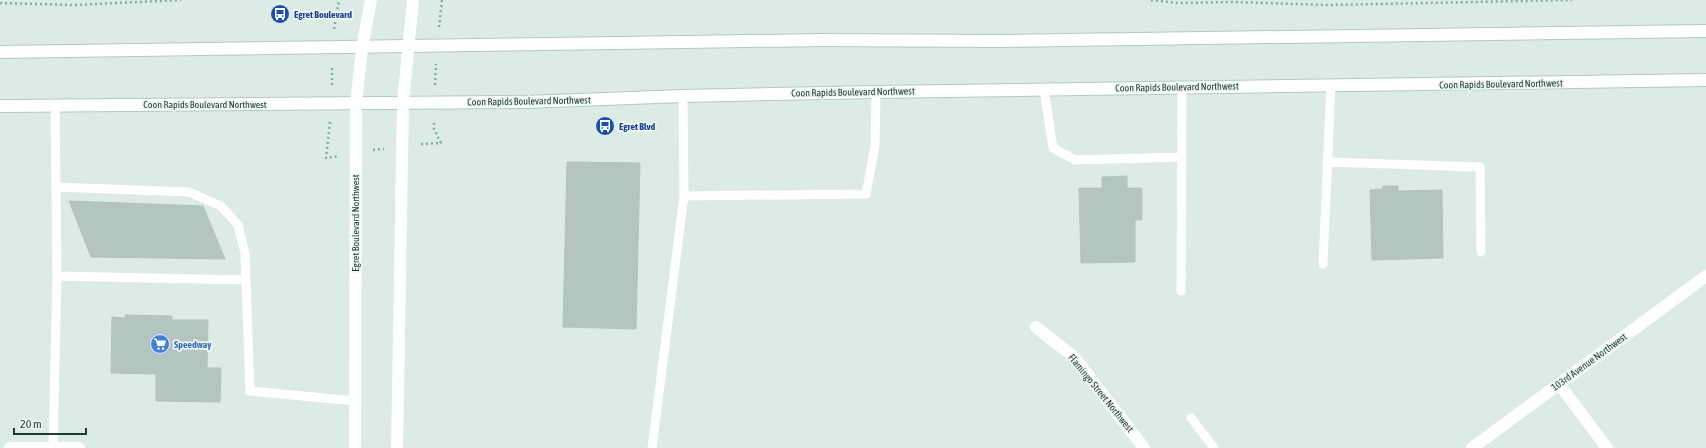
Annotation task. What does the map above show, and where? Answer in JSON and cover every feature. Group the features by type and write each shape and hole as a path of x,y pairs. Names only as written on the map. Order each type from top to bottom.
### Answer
{"main road":[{"name":"Egret Boulevard Northwest","path":"355,448 356,104 362,48 372,0"},
{"path":"397,448 403,103 413,0"},
{"path":"0,52 362,48 808,40 997,41 1706,31"},
{"name":"Coon Rapids Boulevard Northwest","path":"0,106 525,102 683,96 876,92 1706,80"},
{"name":"103rd Avenue Northwest","path":"1472,448 1706,276"},
{"name":"Flamingo Street Northwest","path":"1036,327 1074,357 1144,448"},
{"path":"1559,384 1608,448"},
{"path":"10,448 79,448"}],"lane":[{"path":"1323,264 1331,85"},
{"path":"1181,292 1182,87"},
{"path":"1044,89 1053,148 1075,160 1182,157"},
{"path":"684,196 866,194 875,146 876,92"},
{"path":"652,448 684,196 683,96"},
{"path":"53,447 57,276 55,105"},
{"path":"1327,162 1480,167 1481,252"},
{"path":"56,187 189,192 221,206 238,225 245,252 250,391 355,401"},
{"path":"57,276 246,280"},
{"path":"1191,418 1214,448"}],"path":[{"path":"0,3 74,5 181,0"},
{"path":"1151,0 1178,3 1234,2 1328,5 1572,0"}],"building":[{"path":"567,162 640,163 636,329 563,327"},
{"path":"1127,176 1127,188 1142,188 1142,220 1135,220 1135,262 1081,263 1079,188 1102,188 1102,177"},
{"path":"1383,186 1398,186 1398,191 1442,190 1443,258 1372,260 1370,190 1383,189"},
{"path":"69,201 203,206 225,259 91,257"},
{"name":"Speedway","path":"125,315 172,316 172,320 208,320 207,368 221,368 220,402 156,401 156,374 111,373 112,317 126,318"}],"place":[{"name":"Egret Boulevard","path":"280,14"},
{"name":"Egret Blvd","path":"605,126"},
{"name":"Speedway","path":"160,344"}]}
